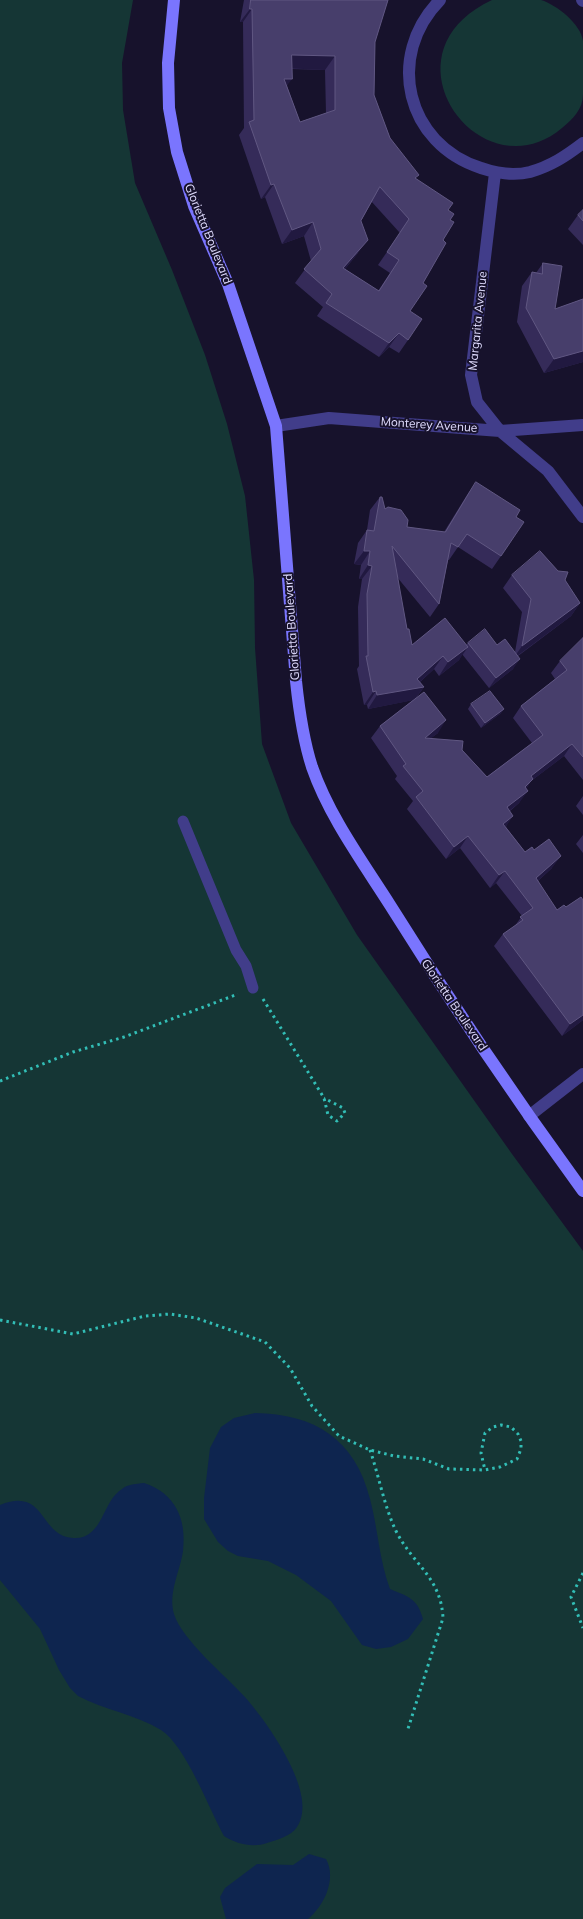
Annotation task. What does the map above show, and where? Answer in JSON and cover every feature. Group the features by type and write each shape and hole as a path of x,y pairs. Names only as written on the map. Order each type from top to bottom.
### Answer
{"street":[{"name":"Glorietta Boulevard","path":"174,0 168,63 169,108 177,152 194,206 228,284 276,426 296,681 301,724 312,767 336,819 419,952 529,1116 583,1191"},
{"path":"440,0 426,14 412,45 408,79 416,113 435,141 462,162 495,173 528,172 558,162 583,143"},
{"name":"Margarita Avenue","path":"495,173 471,376 478,402 500,431 548,470 583,517"},
{"name":"Monterey Avenue","path":"276,426 329,418 500,431 583,425"},
{"path":"529,1116 583,1074"}],"lane":[{"path":"183,821 236,950 246,966 253,988"}],"path":[{"path":"0,1081 73,1052 174,1020 253,988 266,1002 324,1098 328,1115 337,1122 345,1113 343,1108 324,1098"},
{"path":"0,1320 73,1334 146,1316 170,1314 196,1318 265,1342 290,1368 312,1406 339,1436 370,1450 394,1456 423,1459 449,1469 485,1470 509,1464 516,1459 521,1449 521,1442 518,1434 511,1427 500,1425 493,1427 485,1433 481,1453 485,1470"},
{"path":"370,1450 396,1530 414,1559 428,1574 442,1603 443,1618 407,1732"},
{"path":"583,1573 571,1598 583,1628"}],"green space":[{"path":"0,0 133,0 122,63 123,110 135,183 205,355 227,424 245,496 254,580 255,648 262,744 291,823 357,935 583,1251 583,1919 0,1919"},
{"path":"492,0 541,0 547,2 573,22 578,28 583,41 583,99 579,109 562,128 531,144 501,144 474,132 453,110 442,82 443,52 458,24"}],"water":[{"path":"255,1413 296,1418 314,1425 329,1434 343,1446 354,1460 370,1499 383,1566 390,1589 411,1599 421,1612 423,1619 408,1639 391,1647 376,1649 362,1645 331,1601 296,1575 268,1561 238,1556 228,1551 218,1542 204,1519 204,1498 210,1448 221,1427 234,1418"},
{"path":"144,1483 164,1493 171,1500 181,1518 184,1539 183,1551 172,1598 174,1614 179,1624 195,1646 245,1697 266,1723 288,1759 296,1778 302,1797 302,1813 297,1827 288,1835 279,1839 250,1845 239,1843 224,1836 188,1763 170,1738 161,1730 151,1725 78,1696 70,1688 59,1670 40,1629 0,1580 0,1505 15,1501 26,1502 34,1507 62,1535 73,1538 83,1537 96,1527 115,1495 127,1486"},
{"path":"309,1854 326,1859 330,1875 324,1900 308,1919 226,1919 220,1897 225,1888 257,1864 293,1865"}],"building":[{"path":"251,0 388,0 375,42 374,95 390,138 419,175 415,178 453,203 448,210 454,214 450,220 454,222 443,240 446,243 423,283 427,286 410,311 422,319 408,340 399,333 389,343 326,303 332,294 304,269 321,249 313,222 292,230 274,184 271,185 249,122 254,120 252,9 250,9","holes":["292,55 335,56 335,110 300,122 284,79 292,79","380,187 409,219 387,252 399,260 379,291 343,268 368,240 361,221"]},
{"path":"583,210 583,221 578,215"},
{"path":"543,263 562,266 555,309 583,299 583,351 554,359 526,308 532,272 542,274"},
{"path":"476,482 520,510 516,517 524,522 501,556 467,534 458,547 451,543 439,604 392,546 407,629 409,629 412,645 445,618 468,647 448,662 443,656 417,679 424,687 377,695 376,691 373,692 366,656 368,656 367,594 372,566 368,565 370,551 364,551 367,530 374,531 380,497 382,497 385,509 388,507 401,510 408,520 407,527 445,532"},
{"path":"540,551 558,571 568,572 565,580 580,603 522,646 531,599 512,575"},
{"path":"485,629 497,645 505,639 520,659 496,678 468,643"},
{"path":"583,638 583,757 572,744 531,776 533,779 525,787 528,791 507,807 513,816 503,824 525,852 532,847 534,850 549,839 561,856 536,878 557,910 564,905 566,907 581,897 583,900 583,1015 570,1024 503,934 523,920 520,917 533,908 505,871 499,875 468,836 454,847 416,797 423,791 403,766 406,764 380,726 424,692 446,720 425,738 463,741 462,750 487,777 543,735 521,706 567,670 560,661"},
{"path":"490,691 504,709 485,723 471,704"}]}
